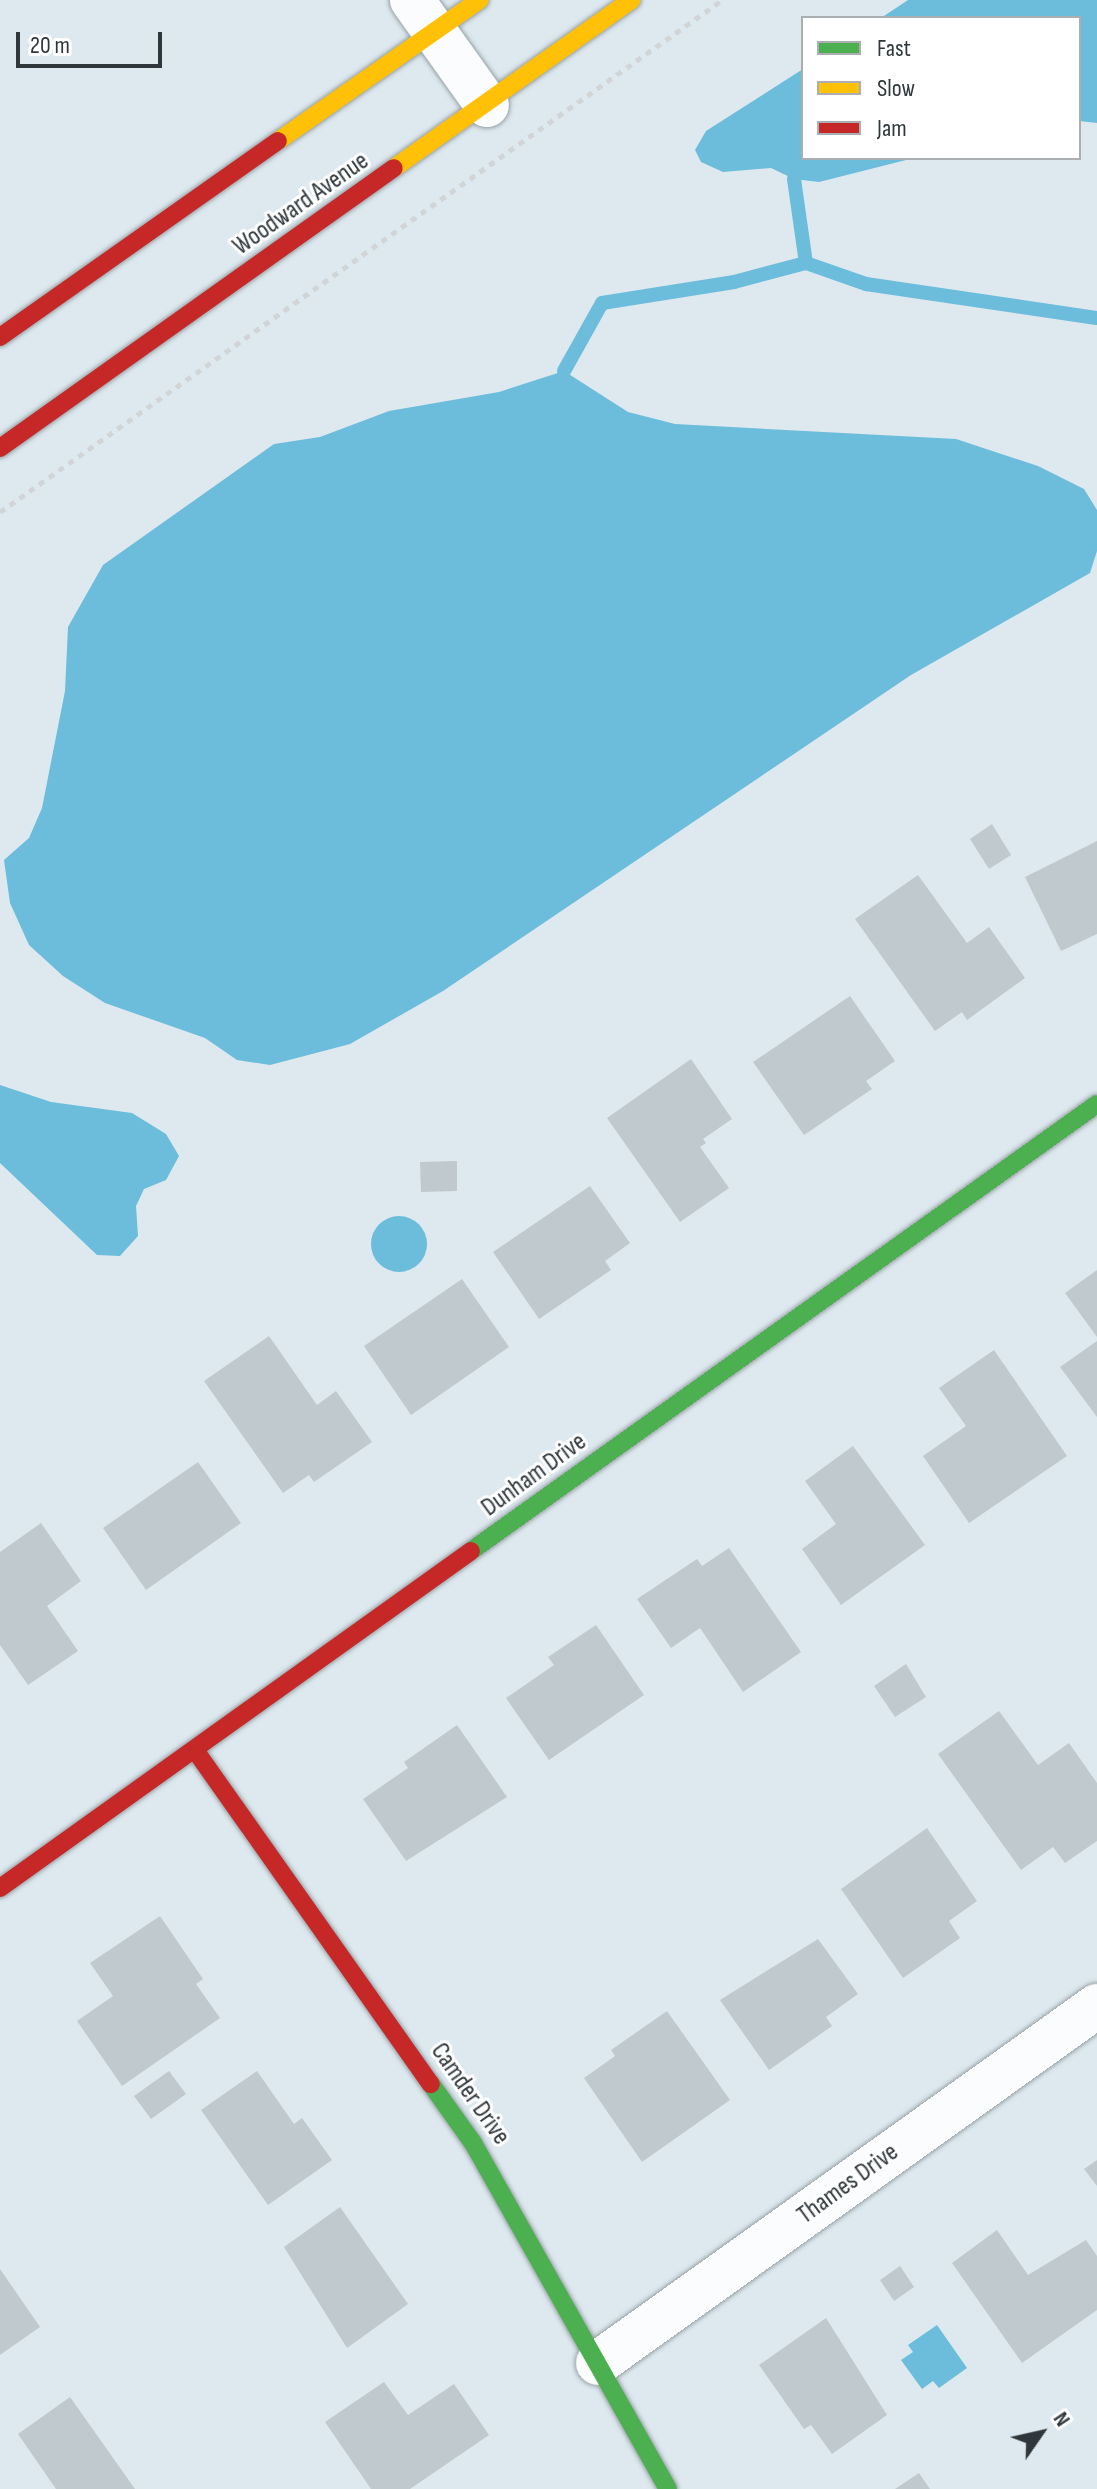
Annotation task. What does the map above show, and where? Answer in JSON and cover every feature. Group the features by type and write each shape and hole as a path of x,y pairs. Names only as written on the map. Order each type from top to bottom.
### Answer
{"street":[{"path":"0,337 423,16 479,0"},
{"name":"Woodward Avenue","path":"0,448 631,0"},
{"path":"423,16 487,105"},
{"name":"Dunham Drive","path":"0,1888 1097,1104"},
{"name":"Camder Drive","path":"195,1750 473,2143 668,2489"},
{"name":"Thames Drive","path":"598,2363 1097,2006"}],"path":[{"path":"0,512 722,0"}],"water":[{"path":"908,0 1097,0 1097,123 1081,121 1081,16 884,16"},
{"path":"801,70 801,160 906,160 819,182 794,179 771,168 723,172 701,162 695,150 706,131"},
{"path":"564,371 628,412 675,424 956,439 1038,466 1084,489 1097,510 1097,551 1090,573 911,675 443,991 350,1044 270,1065 237,1060 205,1038 105,1003 63,976 29,945 10,903 4,860 29,838 42,808 65,691 68,627 103,565 274,444 320,437 389,411 499,392"},
{"path":"0,1085 51,1102 132,1113 166,1134 179,1156 166,1180 144,1189 136,1206 138,1236 120,1256 97,1255 0,1163"},
{"path":"399,1216 419,1224 427,1244 419,1264 399,1272 379,1264 371,1244 379,1224"},
{"path":"937,2325 967,2368 939,2388 933,2381 922,2389 901,2360 913,2352 908,2345"}],"building":[{"path":"992,824 1011,855 989,869 970,839"},
{"path":"1097,841 1097,934 1061,951 1025,877"},
{"path":"918,875 967,943 989,927 1025,978 967,1020 962,1012 935,1031 855,919"},
{"path":"850,996 895,1061 866,1081 872,1089 804,1135 753,1062"},
{"path":"691,1059 732,1119 703,1139 706,1143 700,1147 729,1188 680,1222 607,1118"},
{"path":"457,1161 457,1191 421,1192 420,1162"},
{"path":"590,1186 630,1243 605,1261 611,1270 539,1319 493,1252"},
{"path":"1097,1270 1097,1337 1065,1293"},
{"path":"462,1279 509,1347 411,1415 364,1346"},
{"path":"269,1336 317,1405 336,1391 372,1442 314,1482 309,1475 283,1493 204,1381"},
{"path":"1097,1341 1097,1417 1060,1367"},
{"path":"994,1350 1067,1456 969,1523 923,1456 966,1426 939,1388"},
{"path":"853,1446 925,1545 841,1605 802,1549 836,1524 805,1481"},
{"path":"198,1462 241,1523 146,1590 103,1528"},
{"path":"41,1523 81,1581 47,1606 78,1651 28,1685 0,1645 0,1552"},
{"path":"729,1548 801,1652 743,1692 700,1628 671,1648 637,1599 697,1559 702,1566"},
{"path":"596,1625 644,1695 549,1760 506,1698 554,1665 548,1657"},
{"path":"906,1664 926,1697 895,1717 874,1686"},
{"path":"999,1711 1038,1765 1069,1743 1097,1783 1097,1841 1065,1863 1053,1847 1021,1870 938,1754"},
{"path":"457,1725 507,1797 406,1861 363,1799 408,1768 404,1762"},
{"path":"927,1828 977,1901 949,1921 960,1938 903,1978 841,1889"},
{"path":"160,1916 203,1979 196,1984 220,2018 122,2086 77,2021 113,1996 90,1963"},
{"path":"818,1939 858,1994 826,2017 832,2026 769,2070 720,2000"},
{"path":"667,2011 730,2100 642,2162 584,2078 615,2056 611,2050"},
{"path":"169,2071 186,2094 151,2119 134,2096"},
{"path":"257,2071 294,2124 302,2118 332,2160 268,2205 201,2110"},
{"path":"1097,2160 1097,2186 1084,2169"},
{"path":"340,2207 408,2304 347,2348 284,2247"},
{"path":"997,2230 1028,2275 1086,2240 1097,2256 1097,2310 1022,2363 952,2263"},
{"path":"900,2266 914,2287 894,2301 880,2280"},
{"path":"0,2269 40,2327 0,2355"},
{"path":"826,2318 887,2415 832,2454 811,2425 804,2429 759,2365"},
{"path":"384,2382 408,2415 454,2384 489,2435 410,2489 371,2489 325,2422"},
{"path":"70,2397 135,2489 56,2489 18,2434"},
{"path":"919,2473 930,2489 895,2489"}],"waterway":[{"path":"794,179 806,263"},
{"path":"564,371 602,303 734,282 806,263 866,284 1097,318"}],"traffic: fast":[{"path":"471,1551 1097,1104"},
{"path":"431,2084 473,2143 668,2489"}],"traffic: slow":[{"path":"278,141 479,0"},
{"path":"394,168 631,0"}],"traffic: jam":[{"path":"0,337 278,141"},
{"path":"0,448 394,168"},
{"path":"0,1888 471,1551"},
{"path":"195,1750 431,2084"}]}
